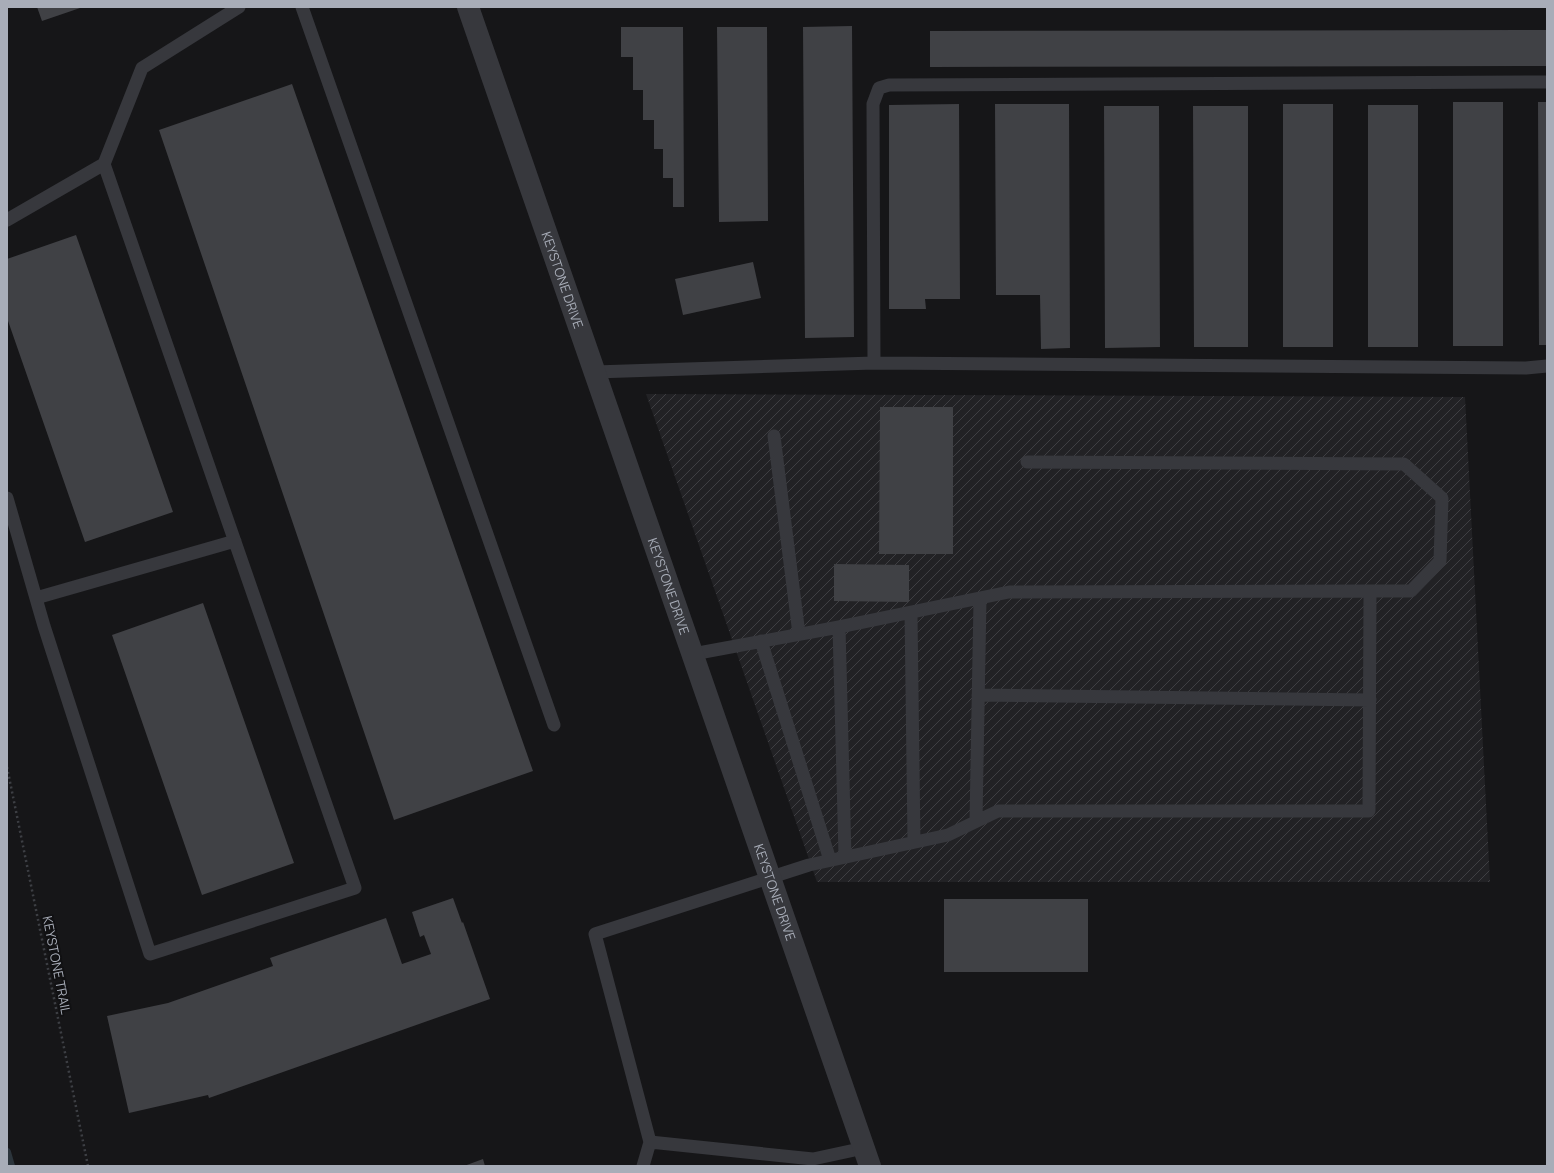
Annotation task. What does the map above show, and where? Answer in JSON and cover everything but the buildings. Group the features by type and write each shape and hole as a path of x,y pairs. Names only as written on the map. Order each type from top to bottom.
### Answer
{"street":[{"name":"KEYSTONE DRIVE","path":"468,7 867,1157"}],"lane":[{"path":"7,220 104,164 142,68 239,7"},
{"path":"302,7 554,725"},
{"path":"874,364 873,104 879,88 889,85 1547,82"},
{"path":"7,498 36,598 150,954 355,888 104,164"},
{"path":"595,372 874,364 1526,368 1547,366"},
{"path":"774,436 799,634"},
{"path":"693,654 911,613 1009,592 1411,591 1440,561 1442,498 1404,464 1027,462"},
{"path":"36,598 235,541"},
{"path":"643,1166 650,1142 595,934 809,865 845,856 948,835 998,811 1369,811 1370,591"},
{"path":"976,821 980,599"},
{"path":"911,613 914,842"},
{"path":"839,627 845,856"},
{"path":"761,642 830,860"},
{"path":"978,695 1370,700"},
{"path":"650,1142 813,1158 867,1157"}],"path":[{"name":"KEYSTONE TRAIL","path":"7,767 88,1166"}],"shaded area":[{"path":"646,394 1465,397 1490,882 817,882"}],"waterway":[{"path":"7,1152 11,1166"}]}
